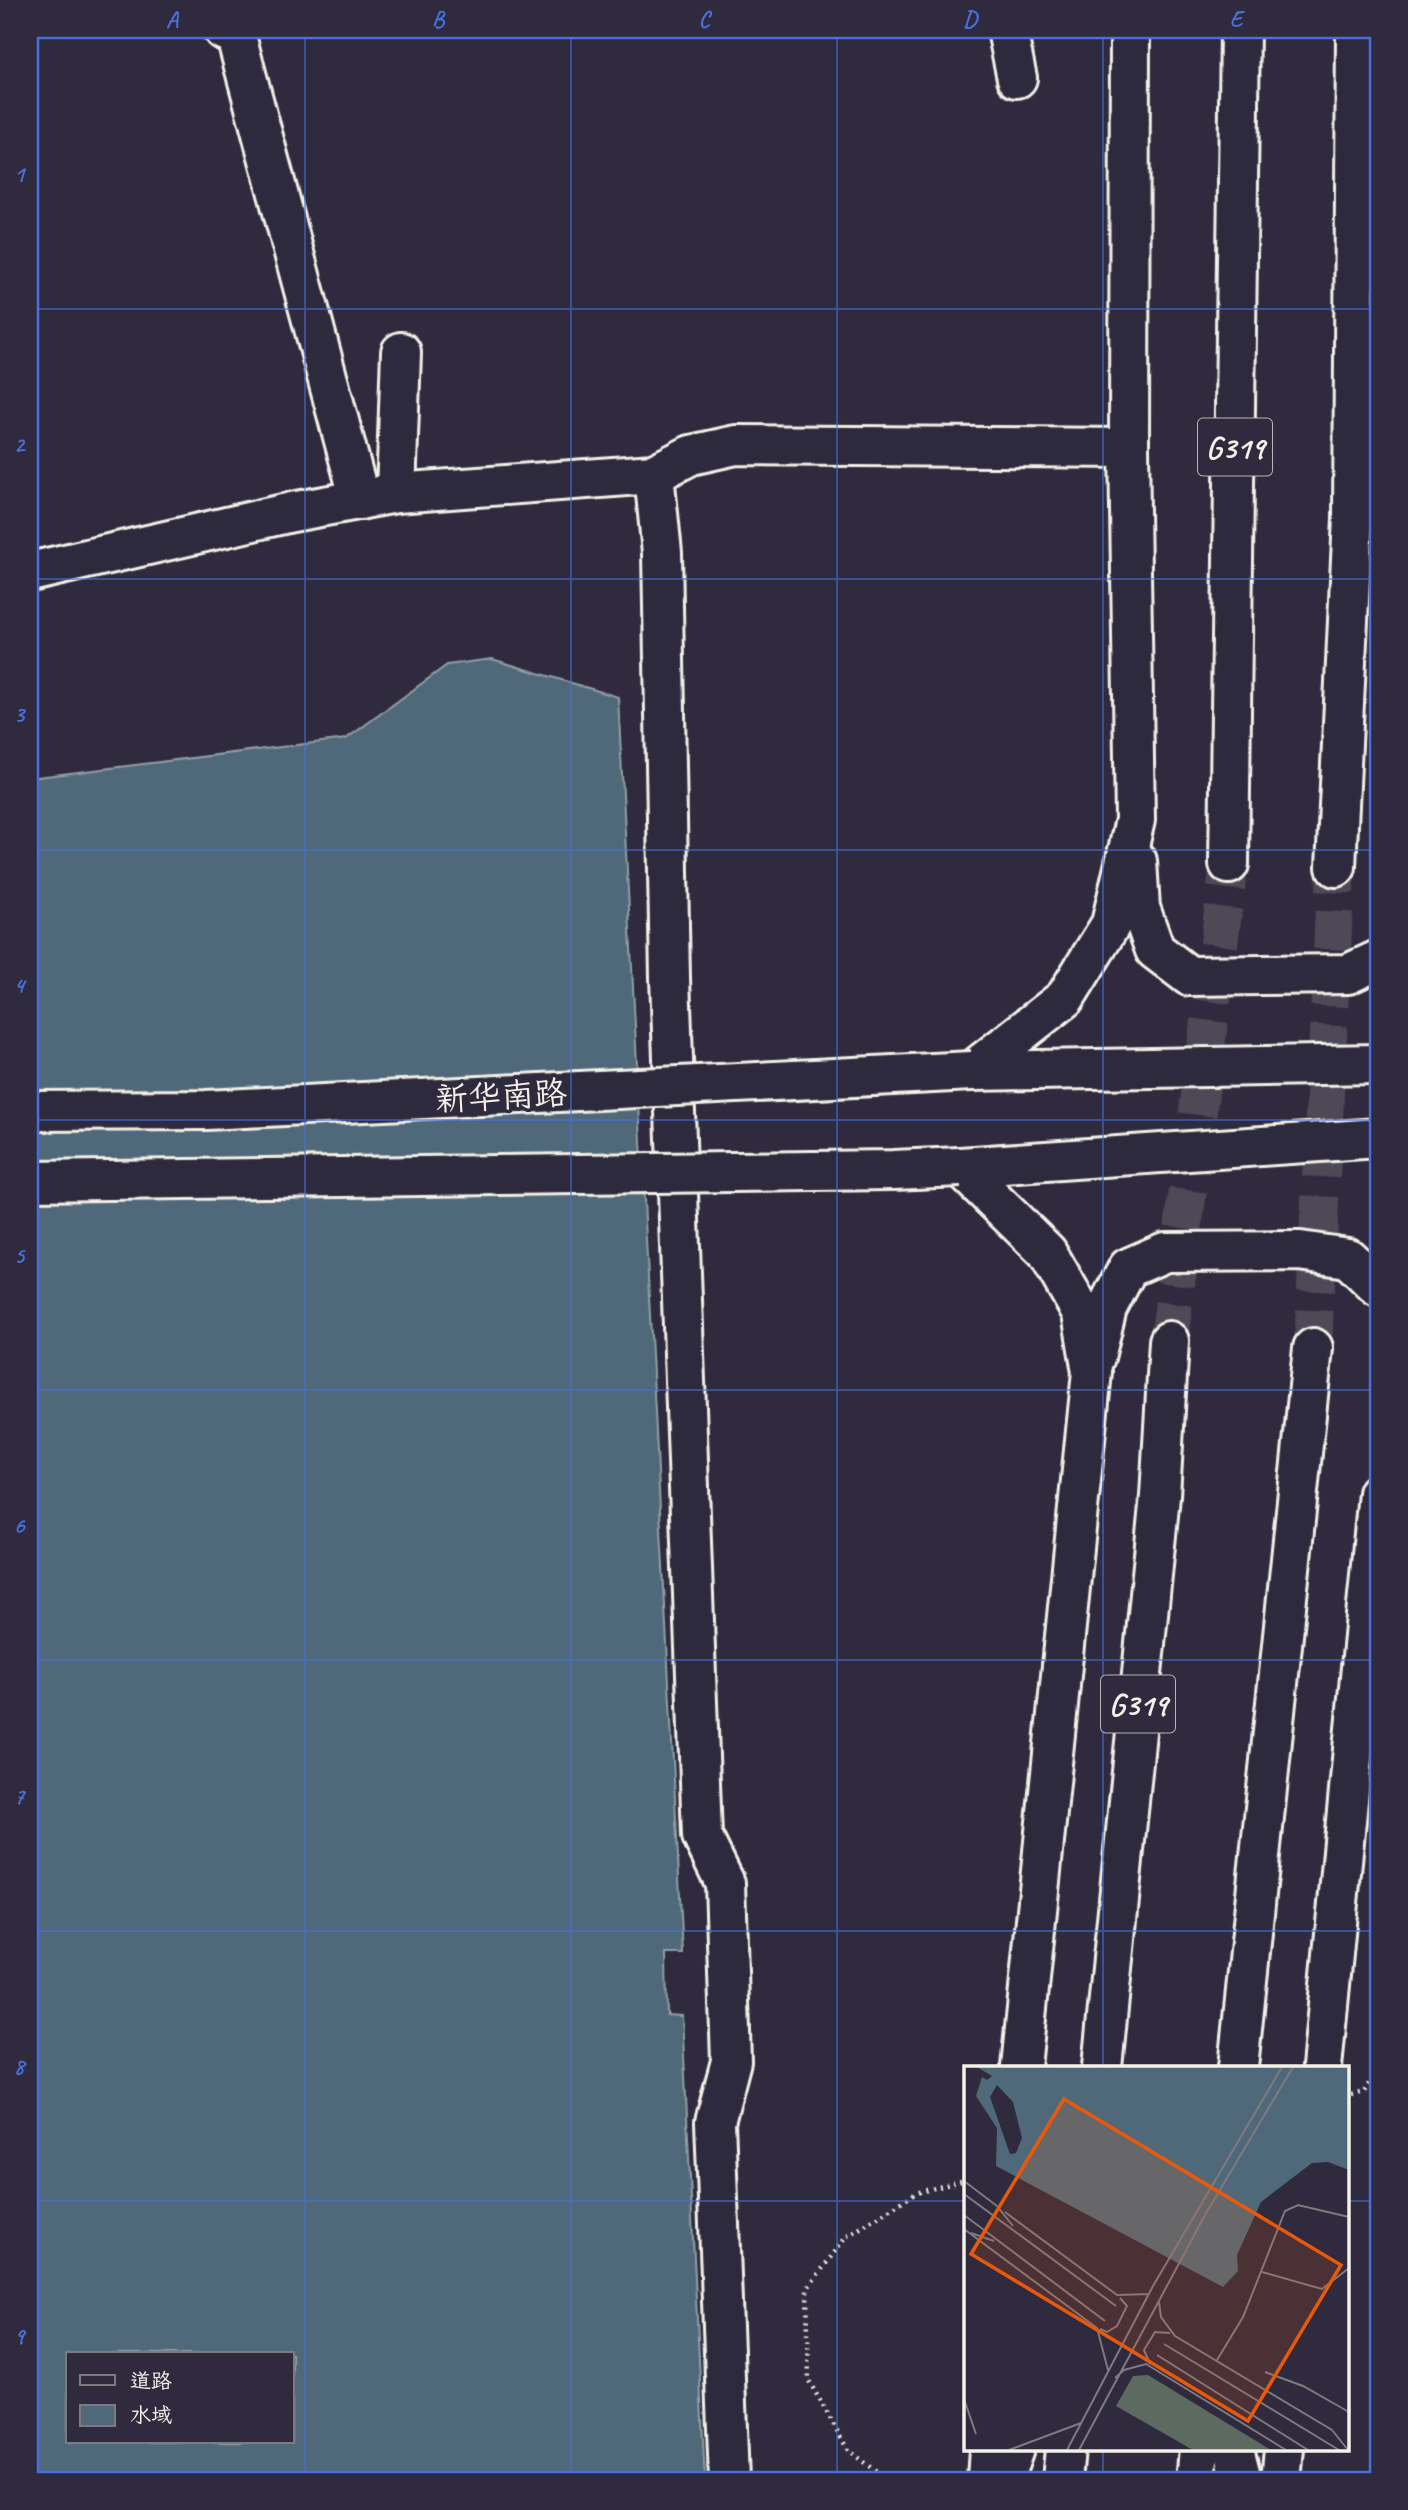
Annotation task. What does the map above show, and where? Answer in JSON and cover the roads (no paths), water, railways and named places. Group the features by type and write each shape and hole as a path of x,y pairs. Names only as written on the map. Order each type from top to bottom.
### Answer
{"main road":[{"path":"223,30 236,36 378,497"},
{"path":"1007,30 1017,78"},
{"path":"1130,30 1129,449 1135,820 1140,908 1155,950 1189,976 1348,974 1378,960"},
{"name":"G319","path":"1229,864 1240,30"},
{"path":"1336,867 1353,519 1356,30"},
{"path":"378,497 401,352"},
{"path":"30,572 292,512 378,497 654,474 691,455 736,445 1129,449"},
{"path":"654,474 662,553 670,978 702,1836 725,1884 731,2061 715,2122 729,2480"},
{"path":"972,1071 1065,998 1111,924 1135,820"},
{"name":"新华南路","path":"30,1111 206,1111 972,1071 1378,1064"},
{"path":"30,1181 893,1170 1378,1138"},
{"path":"960,1167 1047,1252 1082,1313 1092,1372"},
{"path":"1021,2066 1092,1372 1107,1308 1128,1268 1165,1252 1300,1251 1348,1258 1378,1287"},
{"name":"G319","path":"1102,2066 1158,1509 1169,1341"},
{"path":"1238,2066 1313,1348"},
{"path":"1322,2066 1378,1493"},
{"path":"987,2480 989,2450"},
{"path":"1003,2480 1014,2450"},
{"path":"1062,2480 1065,2450"},
{"path":"1196,2480 1199,2450"},
{"path":"1234,2450 1242,2480"},
{"path":"1281,2480 1284,2450"}],"water":[{"path":"492,659 618,697 683,1954 666,1954 667,2015 682,2016 705,2480 30,2480 30,778 346,739 447,665"}],"tunnel":[{"path":"1169,1341 1229,864"},
{"path":"1313,1348 1336,867"}]}
